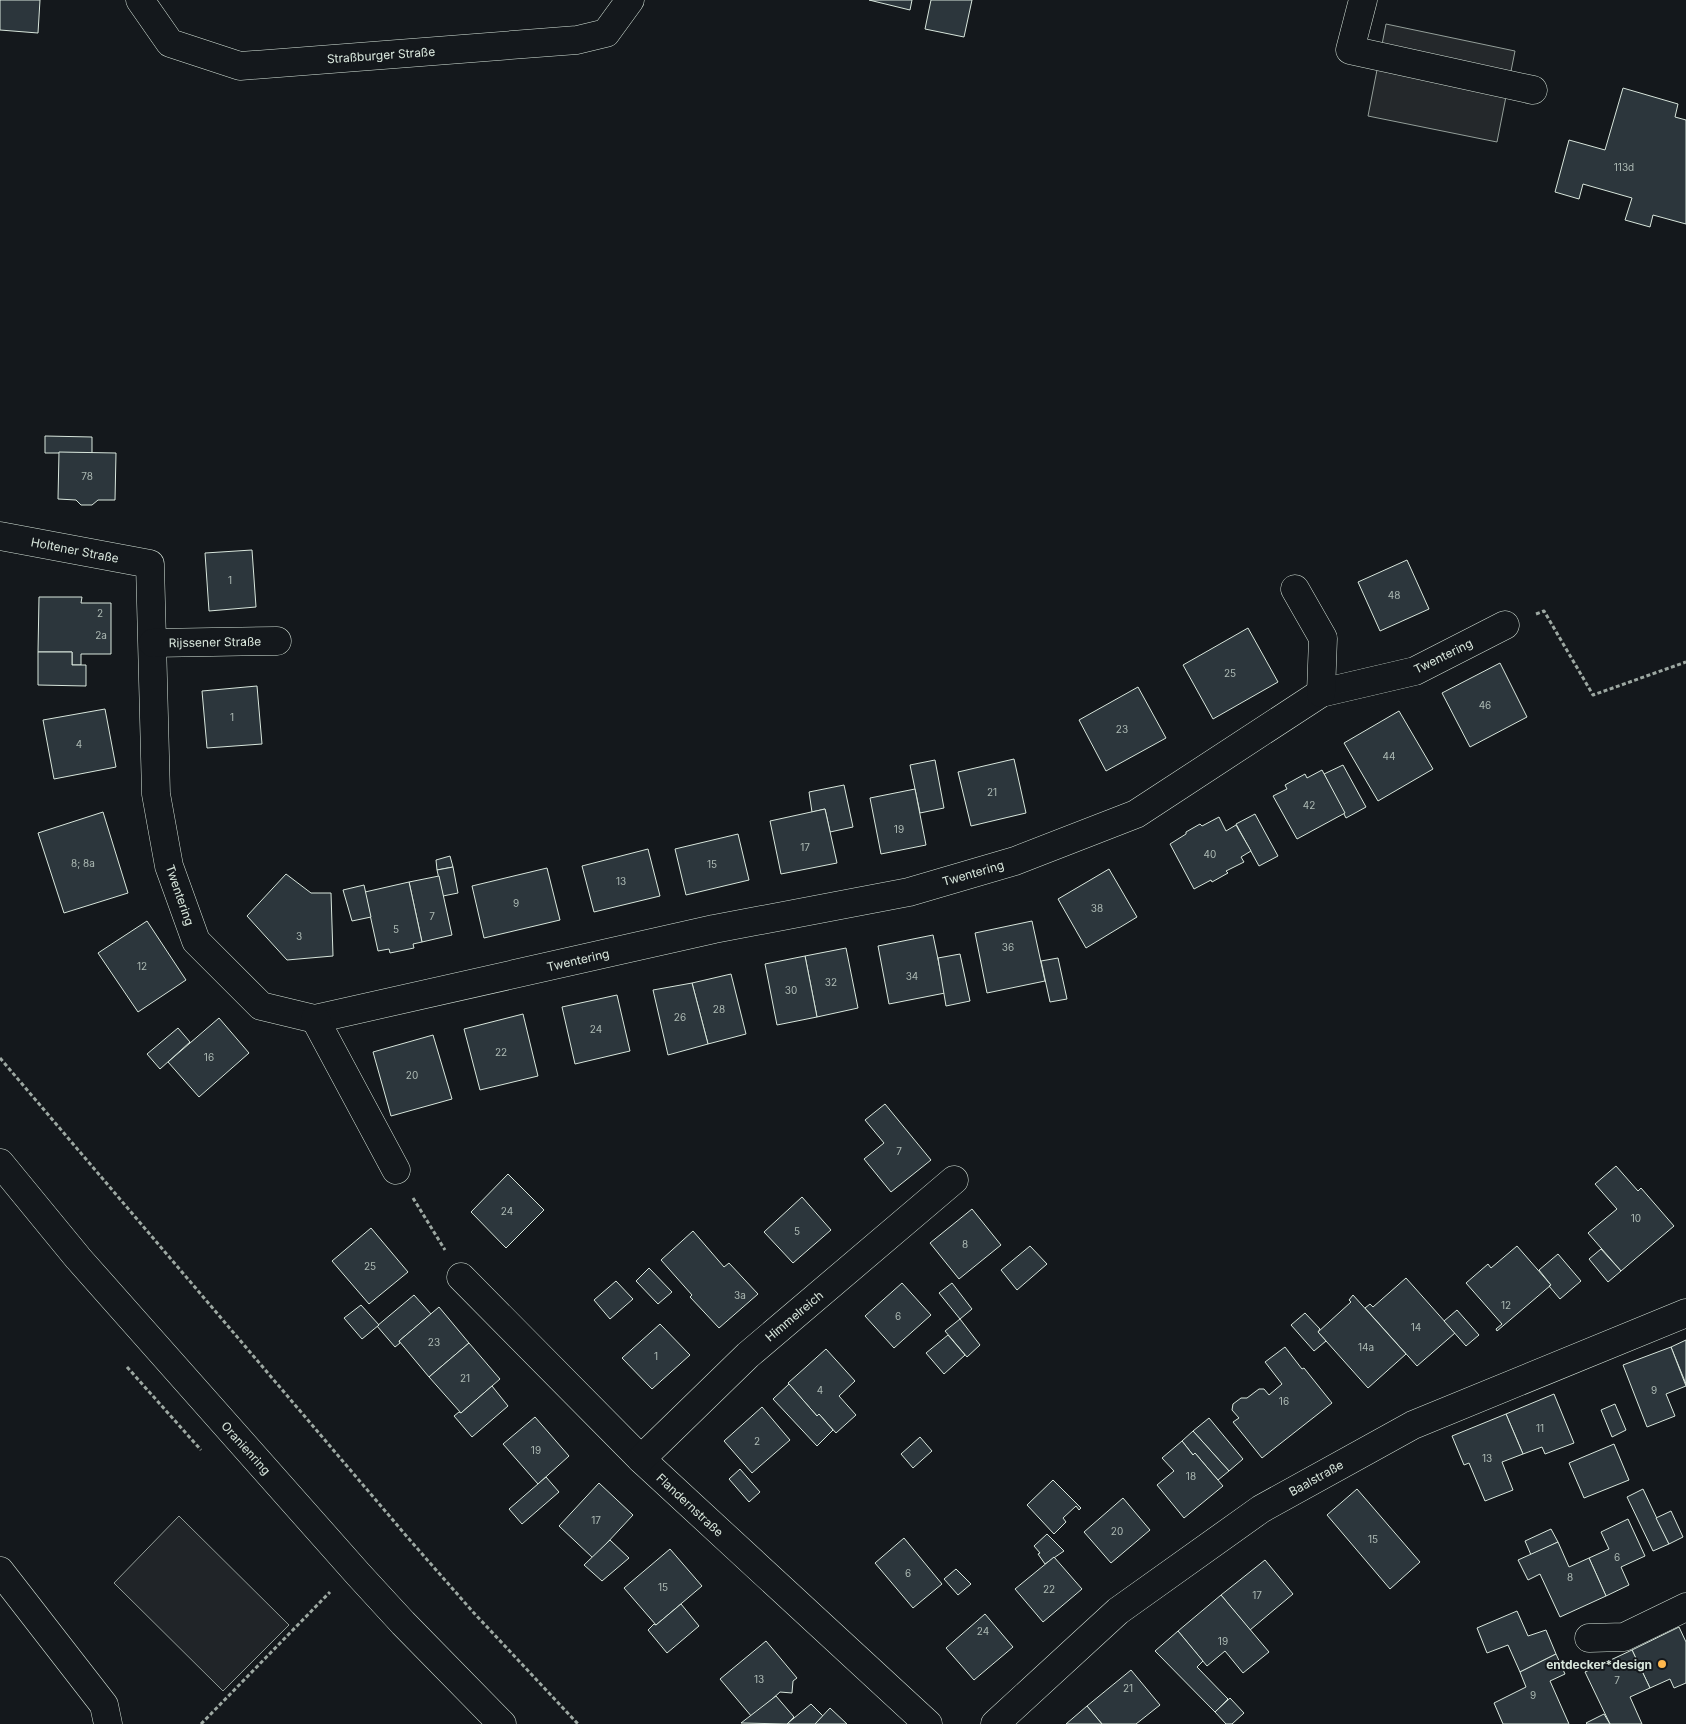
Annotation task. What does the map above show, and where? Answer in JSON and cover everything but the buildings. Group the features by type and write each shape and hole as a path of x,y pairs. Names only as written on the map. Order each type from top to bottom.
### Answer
{"street":[{"name":"Straßburger Straße","path":"140,0 170,43 240,66 578,40 606,33 630,0"},
{"path":"1363,0 1350,50 1533,90"},
{"name":"Holtener Straße","path":"0,536 150,564"},
{"name":"Twentering","path":"150,564 156,794 169,866 196,940 261,1006 315,1019 714,929 909,892 1015,861 1136,814 1321,693 1415,671 1505,625"},
{"path":"1295,589 1323,638 1321,693"},
{"name":"Rijssener Straße","path":"153,643 277,641"},
{"path":"315,1019 396,1170"},
{"name":"Oranienring","path":"0,1163 78,1258 358,1574 502,1724"},
{"name":"Himmelreich","path":"641,1459 748,1355 954,1180"},
{"name":"Flandernstraße","path":"461,1277 641,1459 928,1724"},
{"name":"Baalstraße","path":"995,1724 1118,1611 1260,1509 1413,1425 1686,1313"},
{"path":"0,1571 104,1705 108,1724"},
{"path":"1589,1638 1624,1637 1686,1607"}],"path":[{"path":"1505,625 1544,611 1592,695 1686,662"},
{"path":"0,1058 409,1539 480,1619 578,1724"},
{"path":"396,1170 461,1277"},
{"path":"201,1724 330,1592"}],"shaded area":[{"path":"1386,24 1515,51 1497,142 1368,116"},
{"path":"179,1516 289,1625 223,1691 114,1583"}],"place":[{"name":"entdecker*design","path":"1662,1664"}]}
